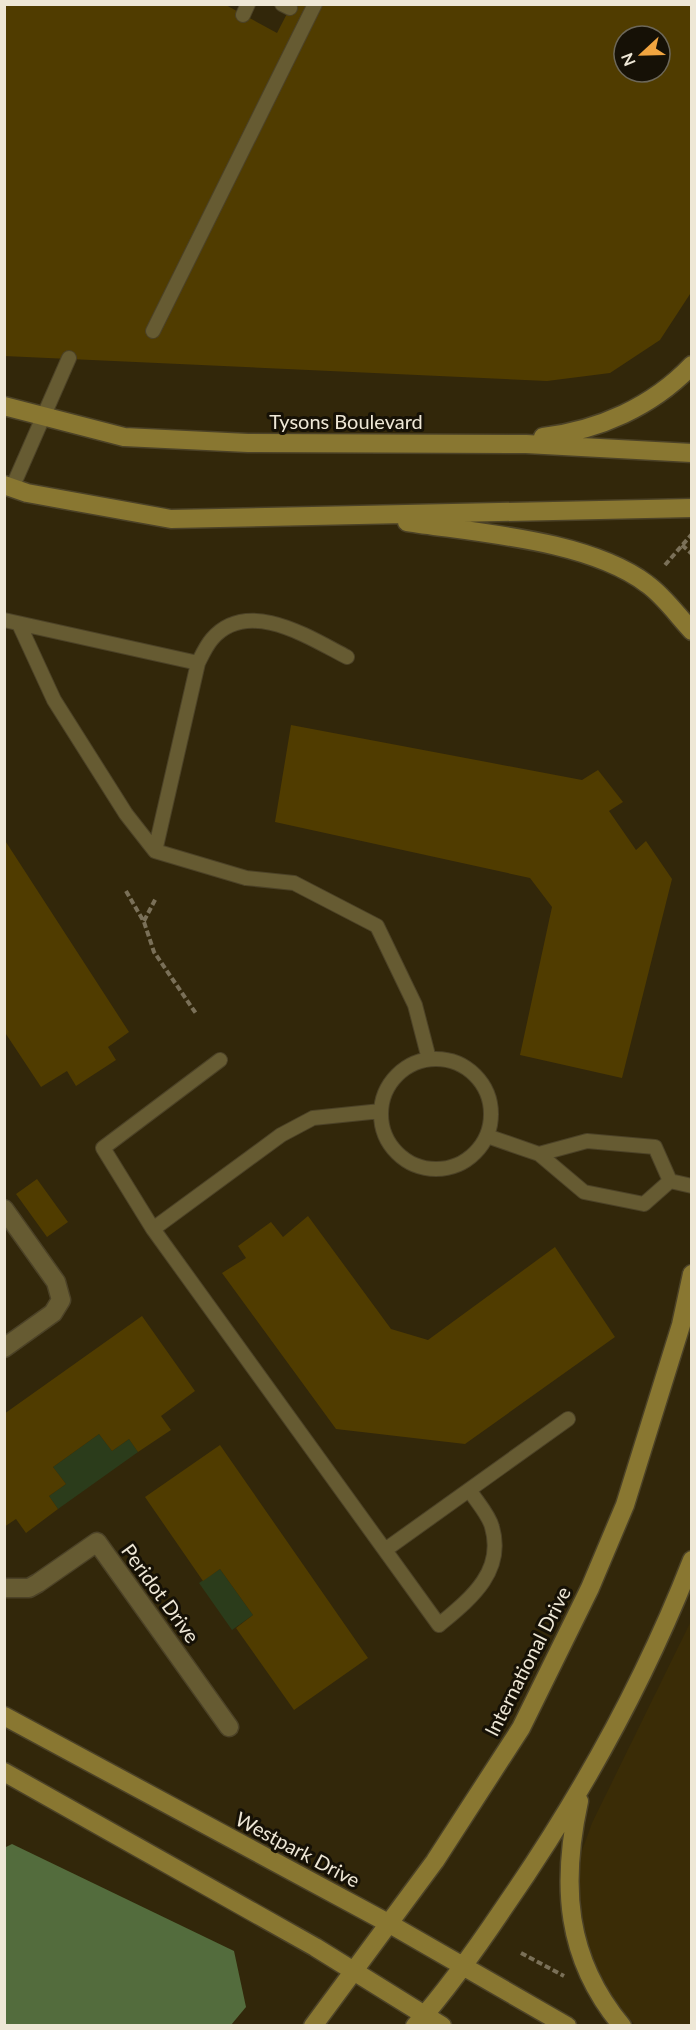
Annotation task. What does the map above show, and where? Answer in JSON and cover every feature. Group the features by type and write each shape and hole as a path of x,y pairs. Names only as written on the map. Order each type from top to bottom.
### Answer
{"main road":[{"path":"488,444 563,435 622,415 675,383 692,365"},
{"name":"Tysons Boulevard","path":"4,406 124,436 248,443 488,444 692,453"},
{"path":"8,487 171,519 692,508"},
{"path":"361,514 553,546 595,558 628,572 648,584 692,631"},
{"name":"International Drive","path":"313,2025 435,1861 516,1736 590,1588 625,1505 681,1325 692,1274"},
{"path":"420,2020 462,1966 549,1843 583,1786 663,1628 692,1560"},
{"name":"Westpark Drive","path":"4,1716 388,1923 567,2025"},
{"path":"4,1772 354,1970 420,2020 442,2025"},
{"path":"583,1786 571,1838 570,1902 573,1928 579,1951 597,1992 622,2025"}],"street":[{"path":"4,1209 56,1282 61,1300 53,1314 4,1348"},
{"name":"Peridot Drive","path":"4,1588 29,1588 97,1542 229,1727"}],"lane":[{"path":"153,331 315,4"},
{"path":"8,487 69,358"},
{"path":"4,620 198,663"},
{"path":"155,851 198,663 213,638 237,622 267,622 294,630 347,657"},
{"path":"19,624 54,700 126,814 155,851 246,878 294,883 377,926 415,1005 429,1059"},
{"path":"220,1059 103,1148 153,1229 439,1625 470,1599 487,1579 496,1550 492,1525 470,1491"},
{"path":"429,1059 448,1060 466,1068 480,1081 489,1098 491,1117 487,1136 472,1156 444,1169 424,1168 406,1161 393,1147 384,1131 381,1111 386,1092 396,1076 411,1065 429,1059"},
{"path":"153,1229 281,1135 313,1118 381,1111"},
{"path":"487,1136 539,1154 584,1192 644,1204 670,1181"},
{"path":"539,1154 587,1141 655,1146 670,1181"},
{"path":"670,1181 692,1186"},
{"path":"385,1550 568,1419"}],"path":[{"path":"664,565 692,534"},
{"path":"682,544 692,554"},
{"path":"126,891 144,922 153,952 197,1015"},
{"path":"144,922 156,898"},
{"path":"520,1953 565,1976"}],"shaded area":[{"path":"691,1621 691,2025 635,2025 608,1994 585,1949 577,1907 580,1856 592,1823"}],"green space":[{"path":"99,1434 112,1451 129,1439 138,1452 58,1509 49,1496 66,1484 53,1467"},
{"path":"220,1569 253,1615 232,1630 199,1583"},
{"path":"12,1844 234,1951 246,2007 231,2025 5,2025 4,1848"}],"building":[{"path":"4,4 224,4 277,33 292,4 692,4 692,291 660,340 610,373 547,381 4,356"},
{"path":"291,725 582,780 598,770 623,802 609,811 636,850 646,841 672,879 622,1078 520,1055 552,907 530,878 275,822"},
{"path":"4,839 129,1032 108,1047 116,1060 76,1086 67,1071 41,1087 4,1031"},
{"path":"37,1179 68,1222 47,1237 16,1194"},
{"path":"308,1216 391,1329 428,1340 555,1247 615,1337 465,1444 336,1429 222,1273 246,1258 238,1246 271,1222 283,1237"},
{"path":"142,1316 195,1391 161,1416 171,1430 138,1452 129,1439 112,1451 99,1434 53,1467 66,1484 49,1496 58,1509 26,1533 16,1519 4,1527 4,1414"},
{"path":"220,1445 368,1658 294,1710 236,1628 253,1615 220,1569 203,1581 145,1497"}]}
